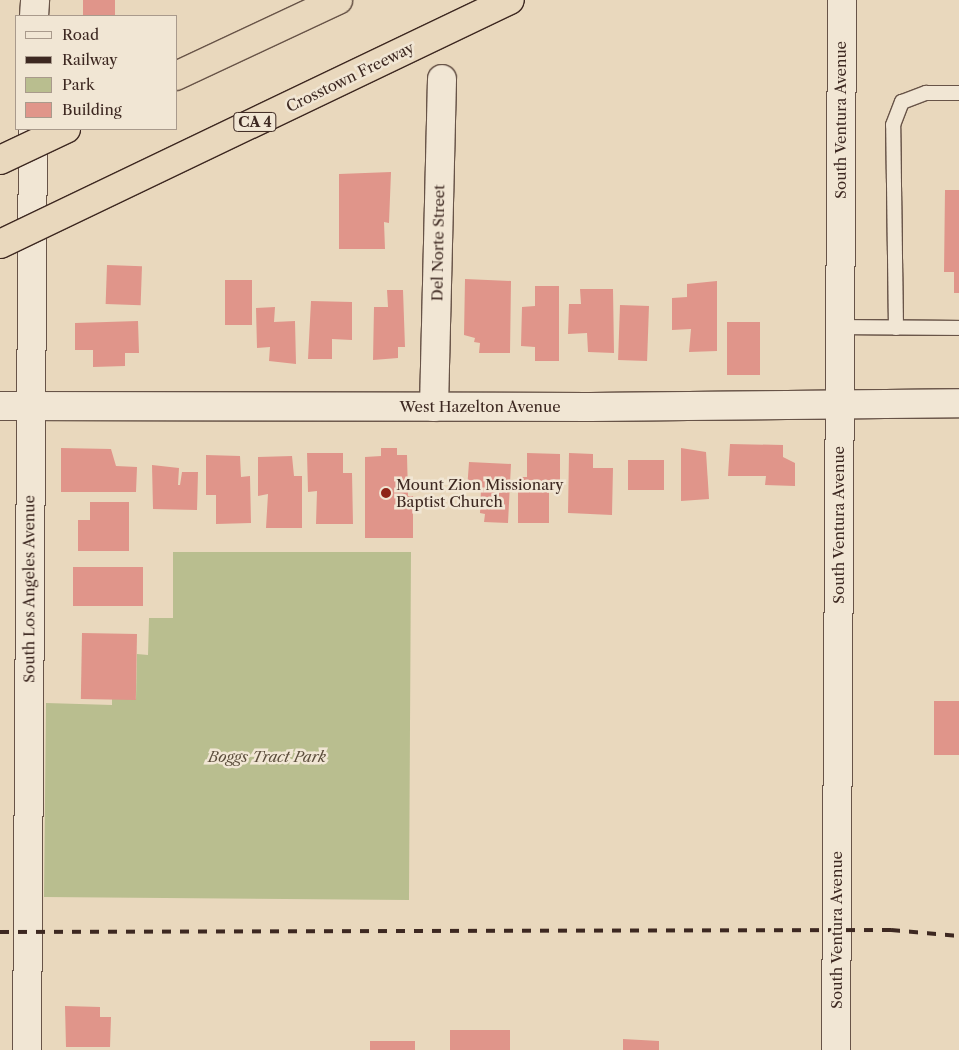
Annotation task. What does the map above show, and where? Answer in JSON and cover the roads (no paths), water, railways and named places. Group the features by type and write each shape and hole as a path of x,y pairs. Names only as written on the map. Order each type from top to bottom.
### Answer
{"highway":[{"path":"178,75 338,0"},
{"name":"Crosstown Freeway","path":"0,244 510,0"},
{"path":"0,160 64,130"}],"street":[{"path":"34,15 35,0"},
{"name":"South Ventura Avenue","path":"836,1050 842,0"},
{"name":"Del Norte Street","path":"434,407 442,79"},
{"name":"South Los Angeles Avenue","path":"27,1050 33,130"},
{"name":"West Hazelton Avenue","path":"0,406 434,407 959,402"}],"lane":[{"path":"896,328 893,125 902,102 926,93 959,93"},
{"path":"840,327 959,328"}],"railway":[{"path":"0,932 891,930 959,936"}],"place":[{"name":"Mount Zion Missionary Baptist Church","path":"386,493"}],"park label":[{"name":"Boggs Tract Park","path":"267,757"}]}
